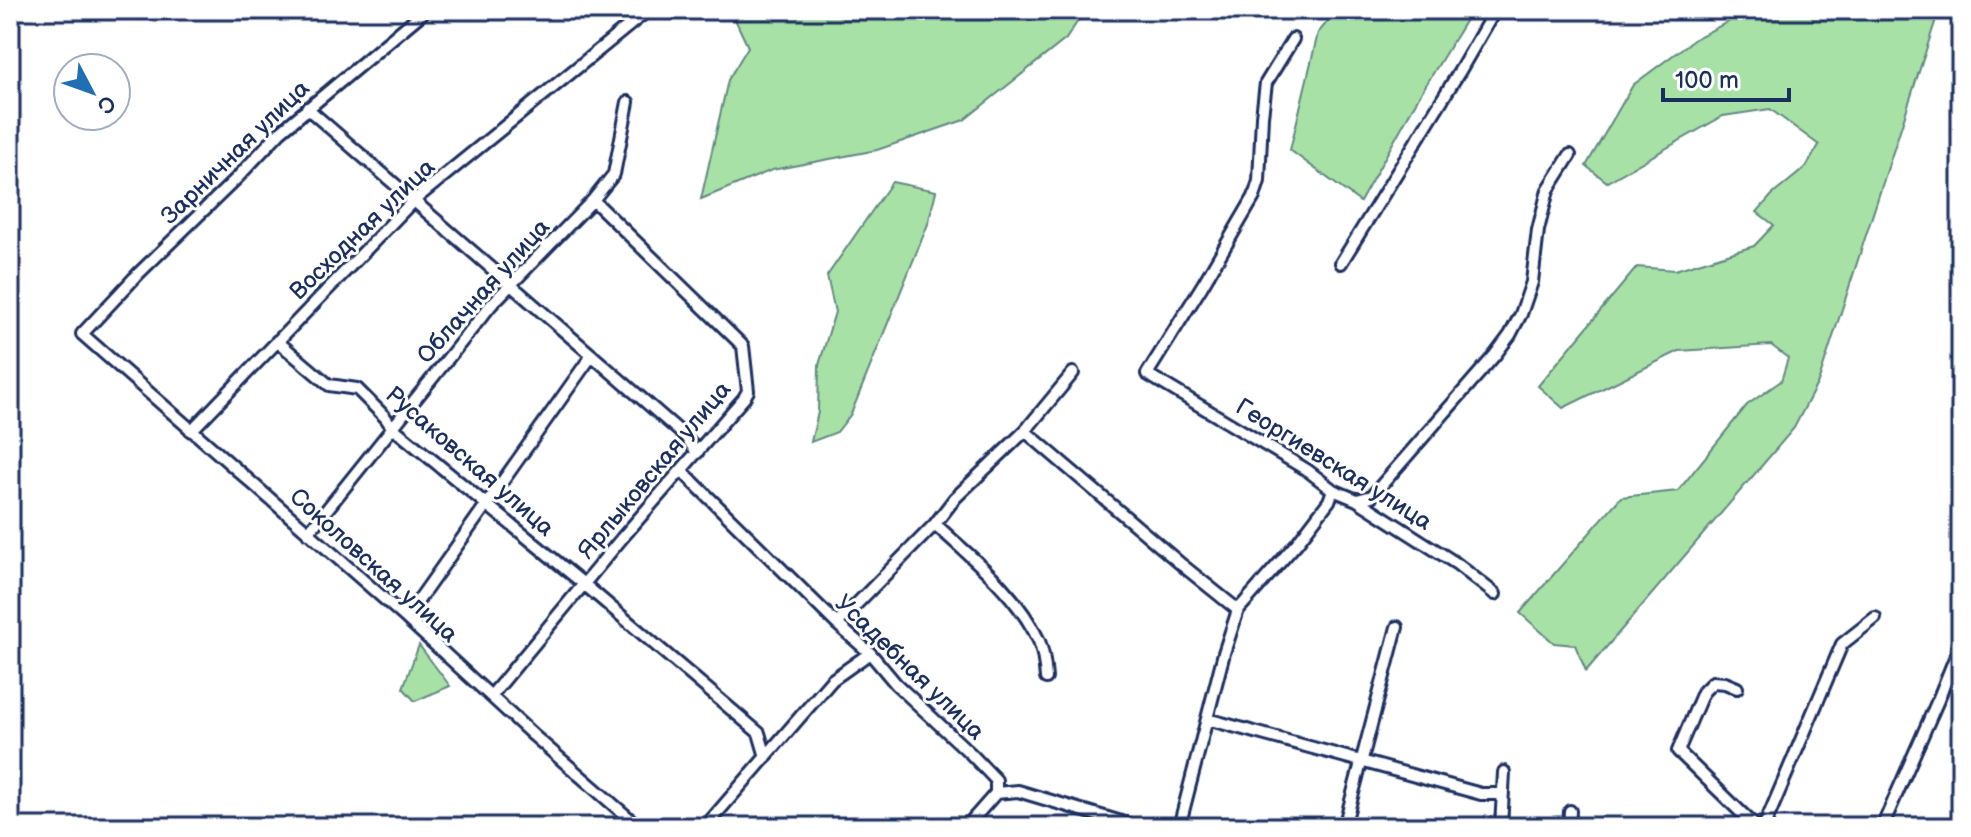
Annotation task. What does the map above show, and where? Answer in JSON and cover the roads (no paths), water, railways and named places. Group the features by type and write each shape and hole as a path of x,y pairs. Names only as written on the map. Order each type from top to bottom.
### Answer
{"street":[{"name":"Зарничная улица","path":"82,334 280,132 426,10"},
{"name":"Восходная улица","path":"191,431 413,201 648,10"},
{"path":"1341,263 1495,10"},
{"name":"Георгиевская улица","path":"1293,39 1266,83 1259,181 1254,197 1147,374 1307,470 1333,490 1357,500 1457,564 1495,594"},
{"name":"Облачная улица","path":"308,533 491,305 593,200 614,174 628,102"},
{"path":"307,108 686,437 697,453"},
{"path":"1357,500 1372,496 1510,335 1532,282 1538,230 1548,190 1570,155"},
{"name":"Ярлыковская улица","path":"491,696 748,391 743,346 593,200"},
{"name":"Соколовская улица","path":"82,334 639,827"},
{"name":"Русаковская улица","path":"277,341 329,385 357,389 392,427 487,503 759,733 766,757"},
{"path":"406,618 592,355"},
{"path":"837,624 935,524 955,498 1025,431 1073,373"},
{"path":"1025,431 1238,610"},
{"name":"Усадебная улица","path":"682,471 870,653 896,684 971,754 996,780 996,793"},
{"path":"1179,827 1238,610 1297,543 1329,501 1333,490"},
{"path":"935,524 1015,601 1040,642 1046,678"},
{"path":"1764,827 1842,644 1875,618"},
{"path":"1344,827 1397,627"},
{"path":"1882,827 1961,643"},
{"path":"705,827 832,680 870,653"},
{"path":"1737,688 1713,682 1703,692 1678,751 1756,827"},
{"path":"1207,719 1481,794 1502,794"},
{"path":"1501,827 1504,772"},
{"path":"966,827 996,793 1018,791 1138,827"},
{"path":"1569,827 1570,811"}]}
